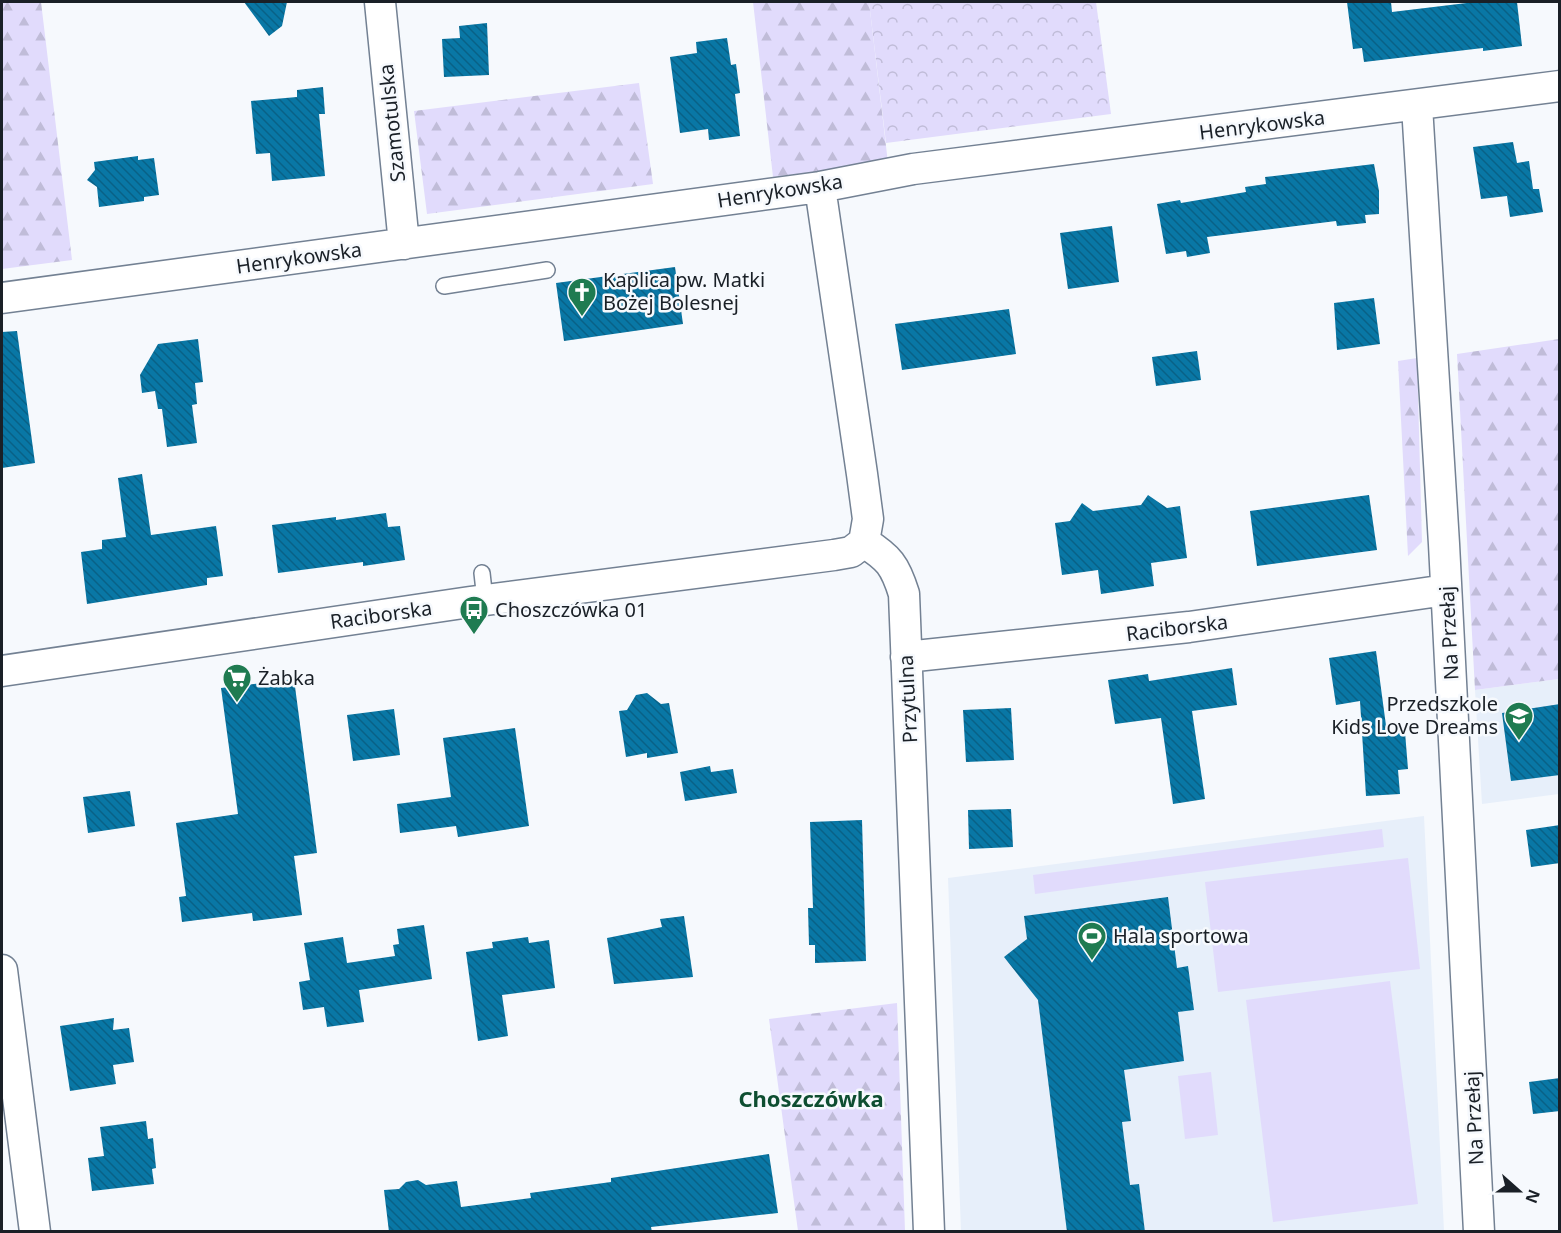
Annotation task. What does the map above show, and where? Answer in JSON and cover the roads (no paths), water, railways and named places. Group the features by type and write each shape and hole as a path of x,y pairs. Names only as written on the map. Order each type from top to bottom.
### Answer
{"street":[{"name":"Szamotulska","path":"380,2 404,244"},
{"name":"Henrykowska","path":"2,298 820,187 913,169 1560,86"},
{"name":"Na Przełaj","path":"1417,106 1446,590 1479,1232"},
{"path":"820,187 868,519 864,542"},
{"name":"Raciborska","path":"2,671 483,587 834,555 851,552 864,542"},
{"name":"Przytulna","path":"864,542 886,556 897,573 904,594 929,1232"},
{"name":"Raciborska","path":"906,657 1189,627 1446,590"},
{"path":"2,970 35,1232"}],"lane":[{"path":"444,286 547,270"}],"place":[{"name":"Kaplica pw. Matki Bożej Bolesnej","path":"582,318"},
{"name":"Choszczówka 01","path":"474,636"},
{"name":"Żabka","path":"237,704"},
{"name":"Przedszkole Kids Love Dreams","path":"1519,742"},
{"name":"Hala sportowa","path":"1092,962"}],"district":[{"name":"Choszczówka","path":"811,1099"}]}
